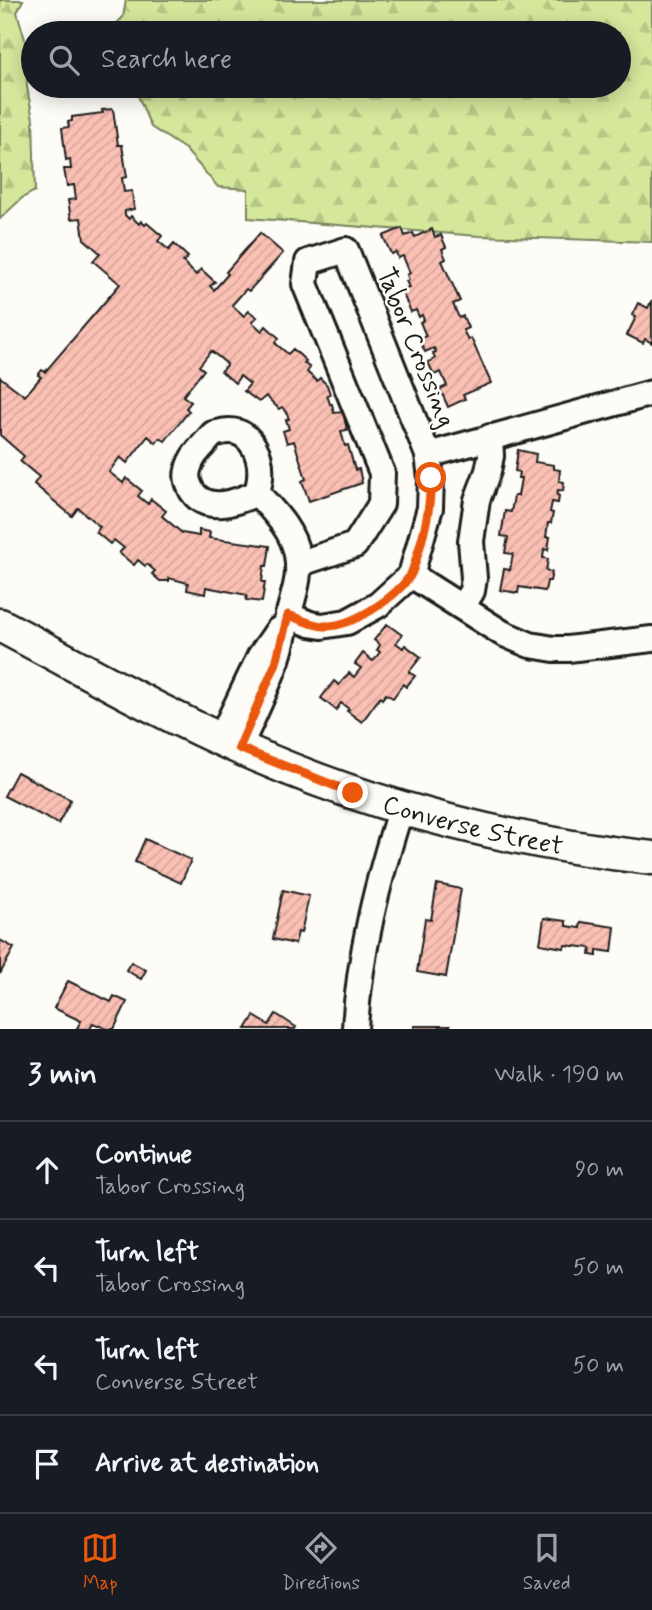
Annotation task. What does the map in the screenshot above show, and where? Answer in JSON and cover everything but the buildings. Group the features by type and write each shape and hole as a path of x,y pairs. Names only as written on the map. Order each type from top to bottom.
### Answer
{"main road":[{"name":"Converse Street","path":"0,625 156,708 230,744 321,782 481,830 536,842 652,858"}],"street":[{"name":"Tabor Crossing","path":"299,564 355,545 381,504 383,473 305,284 308,262 346,250 428,455 431,478 430,508 411,575"},
{"path":"428,455 652,393"},
{"name":"Tabor Crossing","path":"462,607 472,591 474,578 471,541 477,500 491,456 490,437"},
{"path":"230,744 260,656 288,615 297,587 299,564 295,546 289,533 257,493"},
{"path":"288,615 322,626 348,622 378,605 411,575 502,633 538,647 568,649 652,639"},
{"path":"355,1029 363,949 391,837 401,808"}],"green space":[{"path":"0,0 23,0 17,12 21,26 21,98 29,98 33,119 35,191 22,198 0,219"},
{"path":"126,0 652,0 652,242 479,236 248,218 248,189 218,187 185,149 151,127 139,98 631,98 631,21 119,21 123,17"}],"route":[{"path":"353,793 239,748 276,663 288,615 322,626 348,622 378,605 411,575 430,508 431,478"}]}
